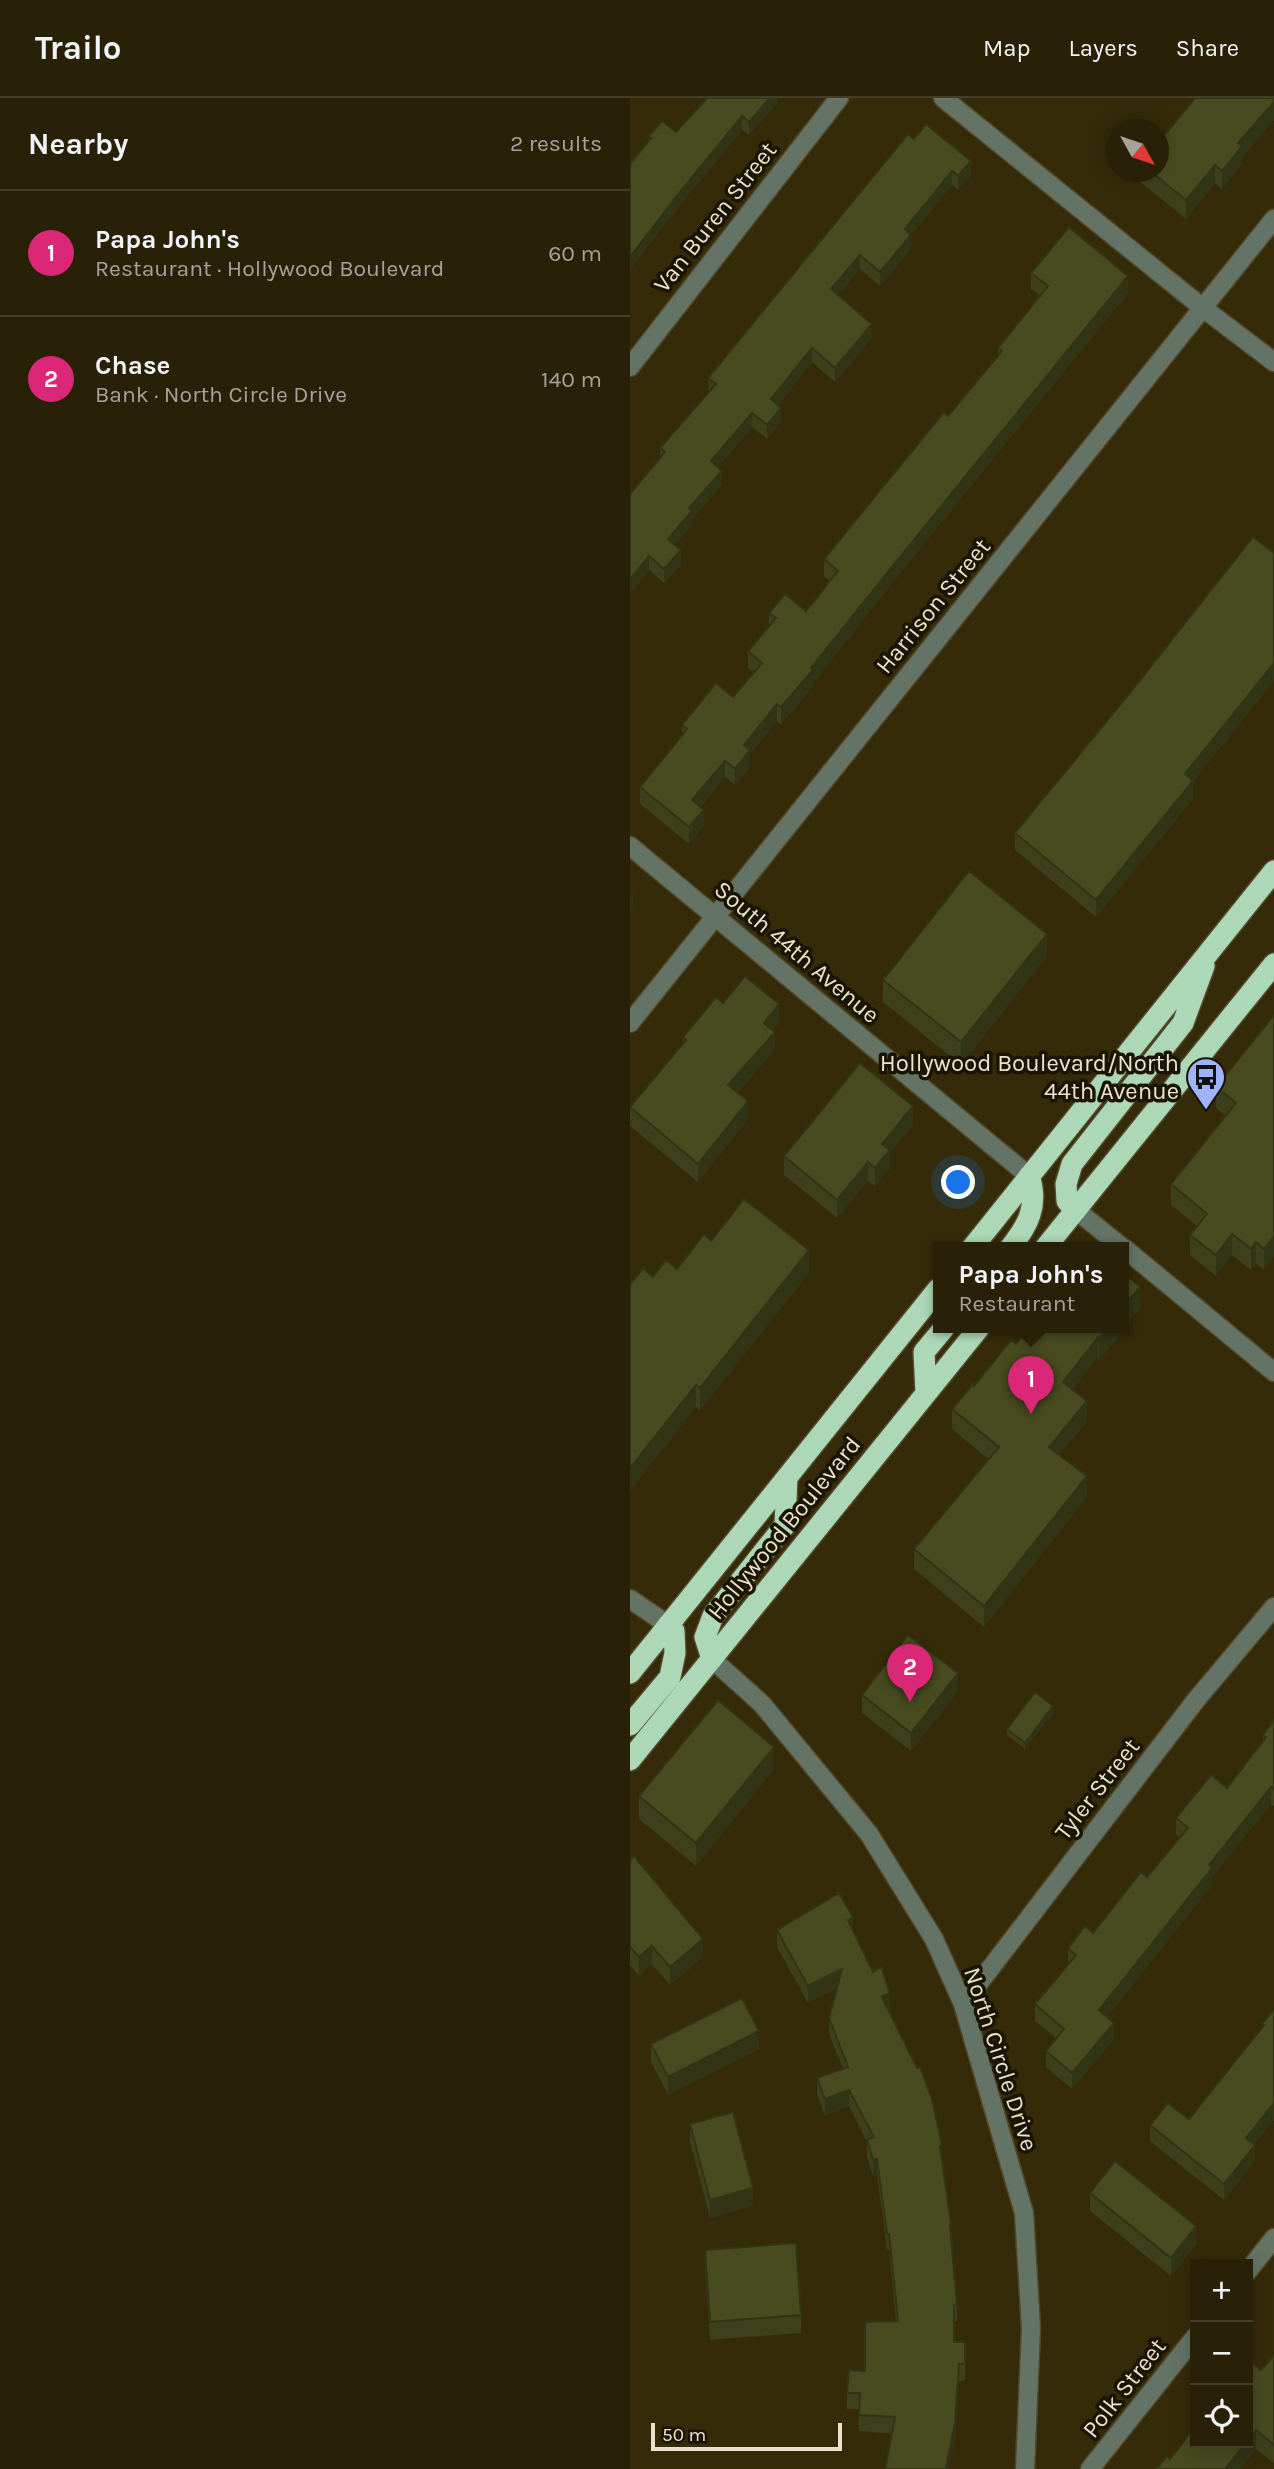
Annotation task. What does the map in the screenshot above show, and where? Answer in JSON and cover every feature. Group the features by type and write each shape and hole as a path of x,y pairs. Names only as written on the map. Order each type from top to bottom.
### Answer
{"highway":[{"path":"977,1242 1274,871"},
{"path":"1076,1210 1067,1201 1066,1184 1072,1164 1183,1023 1209,951"},
{"path":"1050,1242 1274,964"},
{"path":"1015,1242 1024,1230 1032,1211 1034,1190 1029,1176"},
{"name":"Hollywood Boulevard","path":"630,1673 933,1295"},
{"path":"926,1393 924,1352 940,1333"},
{"name":"Hollywood Boulevard","path":"630,1760 975,1333"},
{"path":"712,1659 705,1637 713,1616 785,1525 787,1477"},
{"path":"630,1725 670,1677 675,1653 674,1631 668,1625"}],"street":[{"name":"Van Buren Street","path":"630,367 839,98"},
{"path":"943,98 1274,362"},
{"name":"Harrison Street","path":"630,1023 1274,219"},
{"name":"South 44th Avenue","path":"630,846 1029,1176"},
{"path":"1076,1210 1116,1242"},
{"path":"1129,1253 1274,1372"},
{"path":"630,1599 668,1625"},
{"name":"Tyler Street","path":"963,2004 1204,1689 1274,1607"},
{"name":"North Circle Drive","path":"712,1659 762,1704 869,1834 933,1939 963,2004 1024,2213 1031,2328 1025,2469"},
{"path":"1253,2265 1274,2238"},
{"name":"Polk Street","path":"1090,2469 1190,2343"}],"building":[{"path":"707,98 770,98 749,122 742,116 630,257 630,164 662,121 676,132"},
{"path":"1195,98 1274,98 1274,102 1238,143 1242,146 1222,171 1215,165 1186,200 1164,182 1169,182 1169,130"},
{"path":"926,124 971,161 958,176 952,171 905,229 911,235 880,272 860,255 831,289 872,324 835,368 812,348 771,399 781,408 767,425 752,413 711,461 722,471 689,508 692,511 668,539 681,550 664,569 649,556 630,579 630,494 665,452 660,448 716,384 708,378 908,134 914,139"},
{"path":"1069,227 1128,276 811,668 813,670 781,707 777,704 744,745 750,750 735,769 725,761 692,800 704,810 689,827 640,787 687,729 682,725 716,683 733,697 762,663 748,651 776,618 769,613 785,594 806,611 838,571 824,559 944,412 948,416 1002,351 998,348 1048,286 1031,273"},
{"path":"1253,537 1274,553 1274,663 1185,774 1193,781 1096,900 1015,833"},
{"path":"969,871 1047,934 961,1042 883,980"},
{"path":"745,976 779,1004 764,1023 775,1032 728,1085 748,1101 698,1164 630,1107 686,1040 683,1037 716,997 723,1003"},
{"path":"1274,1015 1274,1236 1264,1249 1256,1242 1251,1249 1232,1234 1216,1255 1190,1235 1207,1214 1171,1184 1236,1103 1216,1087"},
{"path":"860,1063 913,1106 882,1144 890,1150 875,1168 868,1162 837,1200 784,1156"},
{"path":"744,1199 809,1250 700,1388 696,1385 630,1468 630,1285 643,1268 653,1277 666,1260 677,1269 704,1234 711,1241"},
{"path":"1129,1277 1140,1287 1129,1304"},
{"path":"1024,1333 1104,1333 1063,1382 1087,1401 1049,1447 1087,1476 984,1606 914,1549 999,1447 952,1409 1011,1340 1016,1344"},
{"path":"908,1635 958,1673 911,1733 862,1695"},
{"path":"1035,1692 1053,1706 1025,1743 1007,1729"},
{"path":"718,1700 774,1747 696,1843 639,1796"},
{"path":"1274,1720 1274,1789 1271,1787 1209,1865 1212,1868 1099,2010 1114,2023 1072,2073 1046,2051 1064,2029 1035,2004 1076,1955 1068,1948 1085,1926 1093,1933 1141,1872 1147,1877 1188,1828 1176,1818 1211,1775 1227,1788 1266,1737 1263,1735"},
{"path":"634,1856 703,1939 670,1967 652,1946 639,1957 630,1947 630,1860"},
{"path":"839,1893 853,1917 848,1920 873,1972 881,1967 890,1993 882,1997 917,2068 920,2067 932,2099 942,2145 957,2305 954,2305 954,2342 965,2342 965,2364 959,2364 955,2423 946,2469 885,2469 895,2417 859,2415 860,2393 847,2393 849,2370 865,2371 865,2322 898,2321 889,2234 877,2159 873,2160 867,2140 874,2137 849,2090 825,2099 817,2078 848,2067 829,2018 842,1969 808,1986 777,1930"},
{"path":"742,1998 759,2031 668,2077 651,2044"},
{"path":"1274,2009 1274,2103 1246,2138 1255,2145 1224,2184 1150,2125 1168,2103 1189,2119"},
{"path":"733,2112 753,2188 710,2200 690,2124"},
{"path":"1115,2161 1196,2226 1171,2258 1090,2193"},
{"path":"796,2243 801,2315 710,2322 705,2250"},
{"path":"1274,2355 1274,2445 1256,2430 1253,2434 1253,2363 1261,2370"},
{"path":"1190,2433 1190,2448 1242,2448 1225,2469 1156,2469 1167,2456 1170,2459"}],"place":[{"name":"Hollywood Boulevard/North 44th Avenue","path":"1206,1111"},
{"name":"Papa John's","path":"1031,1414"},
{"name":"Chase","path":"910,1702"}]}
